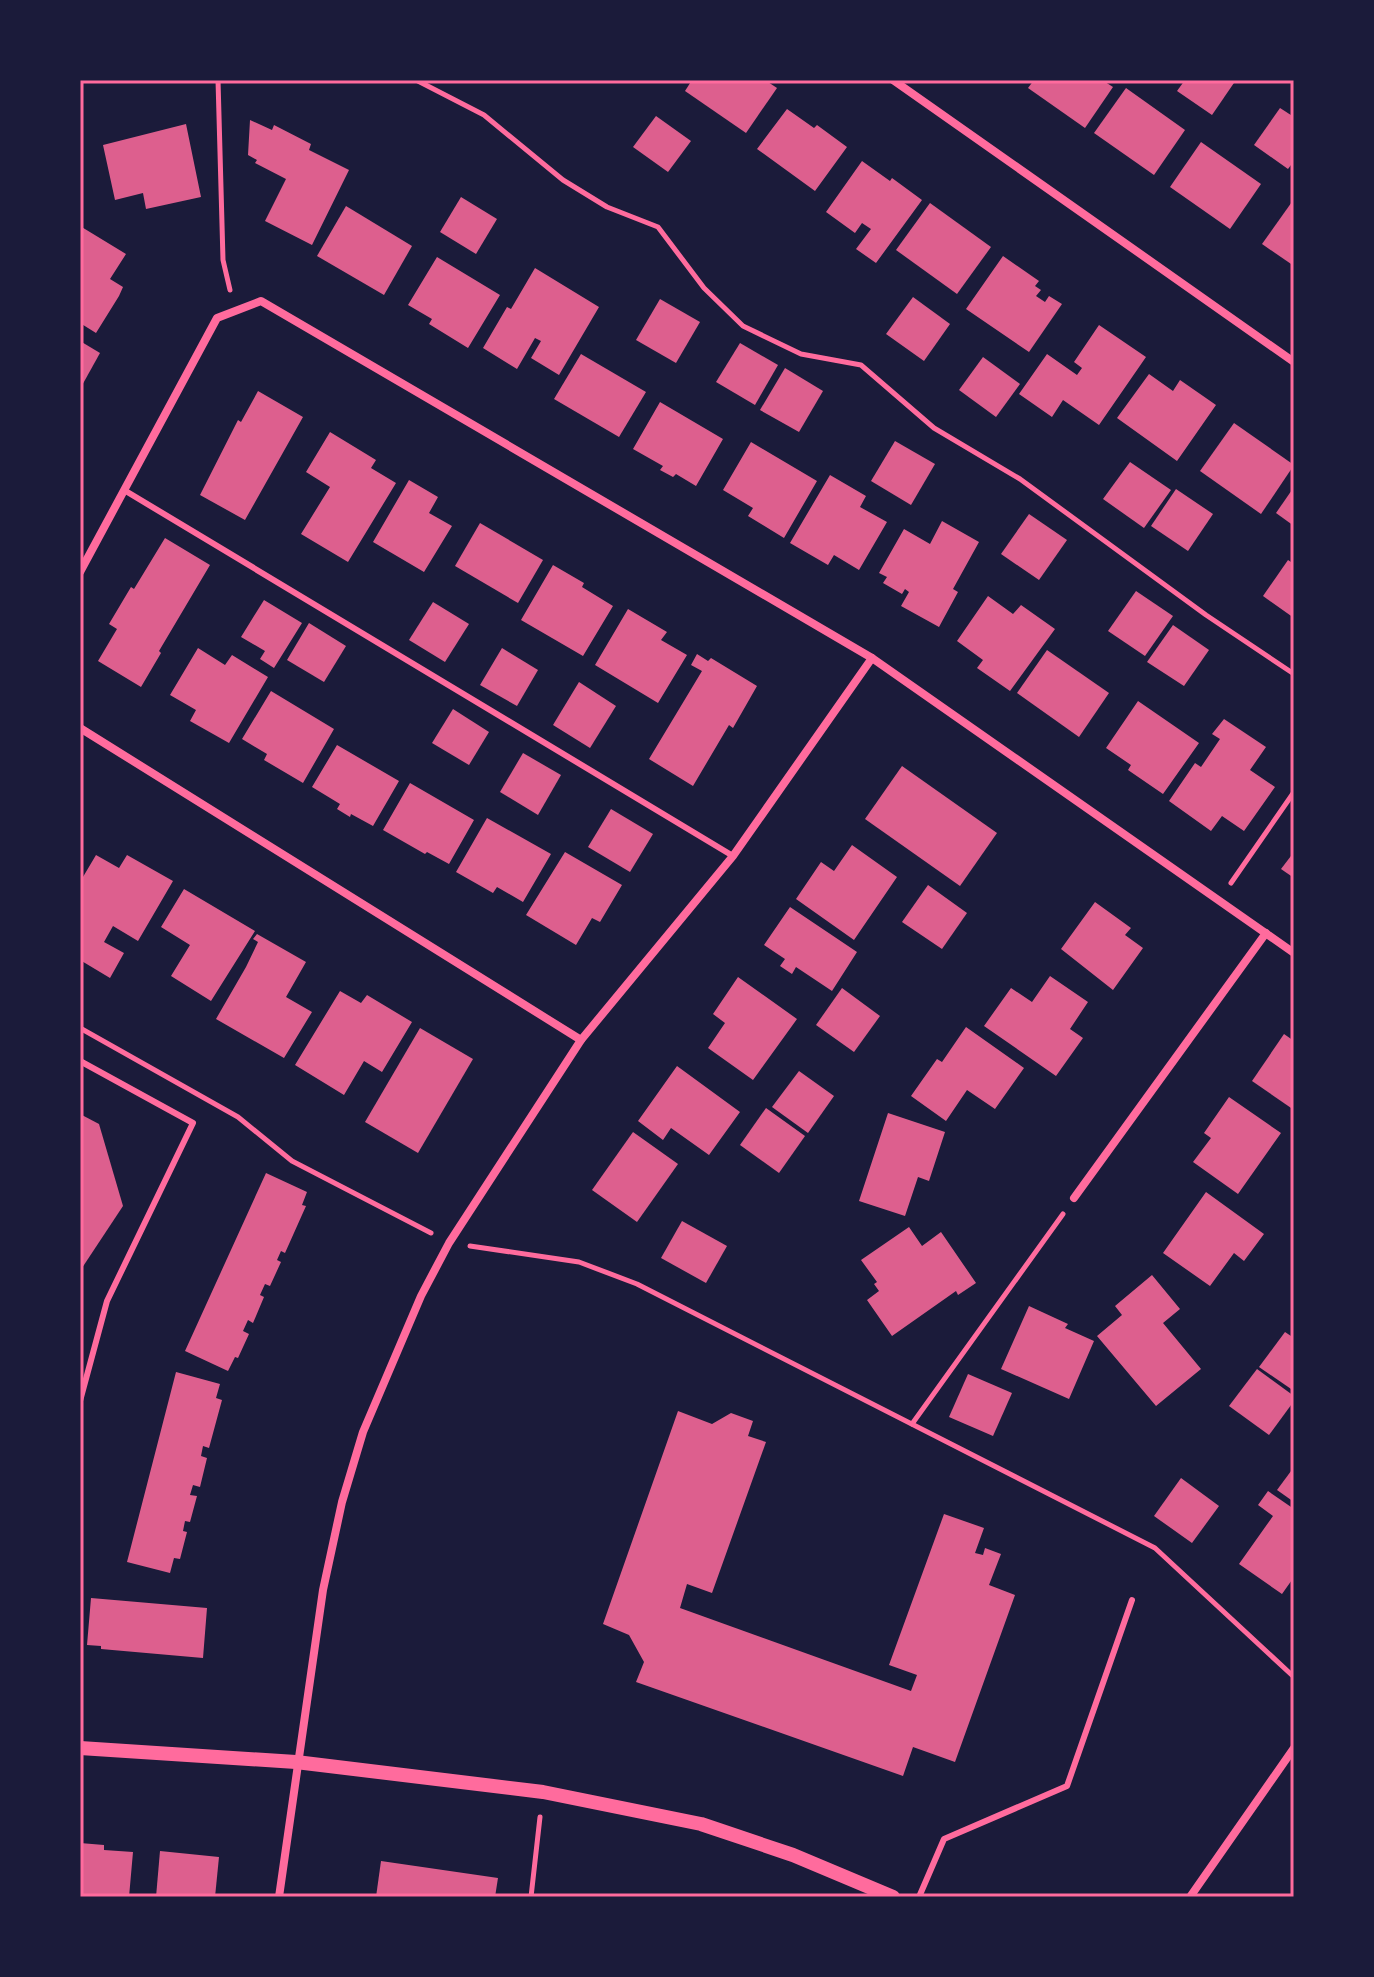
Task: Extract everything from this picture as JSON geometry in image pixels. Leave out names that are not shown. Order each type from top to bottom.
[{"type":"street","points":[[893,80],[1294,362]]},
{"type":"street","points":[[80,572],[217,318],[261,301],[872,658],[1294,953]]},
{"type":"street","points":[[279,1897],[323,1590],[342,1502],[363,1432],[389,1367],[449,1243],[581,1040],[733,856],[872,658]]},
{"type":"street","points":[[80,728],[581,1040]]},
{"type":"street","points":[[1074,1198],[1266,933]]},
{"type":"street","points":[[80,1748],[296,1762],[543,1792],[701,1824],[793,1855],[893,1897]]},
{"type":"street","points":[[1190,1897],[1294,1748]]},
{"type":"lane","points":[[124,490],[733,856]]},
{"type":"lane","points":[[80,1061],[193,1123],[107,1301],[80,1401]]},
{"type":"lane","points":[[919,1897],[944,1839],[1067,1786],[1132,1600]]},
{"type":"path","points":[[218,80],[223,260],[234,311]]},
{"type":"path","points":[[416,80],[484,115],[563,180],[607,207],[658,227],[704,288],[743,326],[801,354],[861,365],[934,428],[1020,479],[1206,615],[1294,674]]},
{"type":"path","points":[[1219,900],[1294,792]]},
{"type":"path","points":[[80,1028],[238,1117],[292,1161],[449,1243],[579,1262],[608,1272],[1155,1548],[1294,1677]]},
{"type":"path","points":[[912,1424],[1074,1198]]},
{"type":"path","points":[[531,1897],[543,1792]]},
{"type":"building","points":[[692,80],[765,80],[777,88],[746,133],[685,91]]},
{"type":"building","points":[[1034,80],[1102,80],[1113,87],[1085,128],[1028,88]]},
{"type":"building","points":[[1185,80],[1236,80],[1212,115],[1177,91]]},
{"type":"building","points":[[1126,88],[1185,130],[1154,175],[1094,133]]},
{"type":"building","points":[[1280,108],[1294,117],[1294,161],[1288,169],[1254,145]]},
{"type":"building","points":[[787,109],[814,128],[817,125],[847,147],[815,191],[757,149]]},
{"type":"building","points":[[656,116],[691,141],[668,172],[633,147]]},
{"type":"building","points":[[250,120],[272,130],[274,125],[311,144],[309,150],[349,170],[312,245],[265,221],[286,179],[255,163],[257,160],[248,155]]},
{"type":"building","points":[[186,124],[201,197],[146,209],[143,193],[115,200],[103,145]]},
{"type":"building","points":[[1201,142],[1261,184],[1230,229],[1170,187]]},
{"type":"building","points":[[862,161],[922,200],[876,263],[856,249],[871,229],[862,223],[855,233],[826,212]]},
{"type":"building","points":[[461,197],[497,219],[476,254],[440,232]]},
{"type":"building","points":[[1294,199],[1294,266],[1262,244]]},
{"type":"building","points":[[930,203],[991,247],[957,294],[896,250]]},
{"type":"building","points":[[346,206],[412,246],[384,295],[317,256]]},
{"type":"building","points":[[80,226],[126,254],[110,279],[123,287],[96,333],[80,323]]},
{"type":"building","points":[[1003,256],[1039,281],[1035,286],[1041,290],[1036,296],[1045,302],[1049,296],[1062,304],[1029,352],[966,309]]},
{"type":"building","points":[[437,257],[500,295],[468,348],[429,324],[432,319],[408,305]]},
{"type":"building","points":[[535,268],[599,307],[559,375],[531,358],[541,341],[535,338],[517,369],[483,348]]},
{"type":"building","points":[[913,297],[950,324],[924,361],[886,334]]},
{"type":"building","points":[[660,299],[700,322],[676,363],[636,340]]},
{"type":"building","points":[[1099,325],[1146,357],[1099,425],[1063,400],[1052,417],[1019,394],[1047,354],[1077,375],[1082,368],[1074,362]]},
{"type":"building","points":[[80,341],[100,353],[80,389]]},
{"type":"building","points":[[740,343],[778,365],[755,405],[716,382]]},
{"type":"building","points":[[581,354],[646,392],[619,437],[554,399]]},
{"type":"building","points":[[983,357],[1020,384],[996,417],[959,390]]},
{"type":"building","points":[[785,368],[823,391],[799,432],[760,410]]},
{"type":"building","points":[[1149,374],[1173,391],[1180,380],[1216,405],[1177,461],[1117,418]]},
{"type":"building","points":[[258,391],[303,417],[245,520],[200,495],[238,420],[241,422]]},
{"type":"building","points":[[660,402],[723,439],[696,486],[676,474],[673,477],[660,470],[663,466],[633,449]]},
{"type":"building","points":[[1234,423],[1294,465],[1261,514],[1200,471]]},
{"type":"building","points":[[330,432],[376,460],[371,468],[396,483],[348,562],[301,534],[330,487],[306,472]]},
{"type":"building","points":[[895,441],[935,464],[911,505],[871,481]]},
{"type":"building","points":[[751,442],[817,481],[784,538],[748,516],[753,508],[723,490]]},
{"type":"building","points":[[1130,462],[1171,490],[1144,528],[1103,499]]},
{"type":"building","points":[[830,475],[866,496],[860,507],[887,522],[859,570],[834,555],[828,565],[790,543]]},
{"type":"building","points":[[409,480],[438,497],[429,513],[452,526],[424,572],[373,542]]},
{"type":"building","points":[[1294,487],[1294,526],[1276,513]]},
{"type":"building","points":[[1176,489],[1213,514],[1188,551],[1151,526]]},
{"type":"building","points":[[1029,514],[1067,540],[1039,580],[1001,554]]},
{"type":"building","points":[[942,521],[979,542],[953,589],[958,592],[939,627],[901,606],[909,592],[905,589],[902,594],[883,583],[887,577],[879,573],[904,529],[930,544]]},
{"type":"building","points":[[480,523],[543,560],[518,603],[455,566]]},
{"type":"building","points":[[165,538],[210,565],[141,687],[98,661],[117,629],[109,624]]},
{"type":"building","points":[[1288,560],[1294,564],[1294,618],[1263,596]]},
{"type":"building","points":[[553,565],[584,583],[582,587],[613,606],[583,656],[521,620]]},
{"type":"building","points":[[1136,591],[1173,616],[1145,656],[1108,631]]},
{"type":"building","points":[[988,596],[1013,614],[1021,605],[1055,629],[1010,691],[977,668],[983,660],[957,641]]},
{"type":"building","points":[[264,600],[302,623],[274,668],[260,659],[265,651],[241,637]]},
{"type":"building","points":[[433,602],[469,624],[445,662],[409,640]]},
{"type":"building","points":[[628,609],[667,632],[661,640],[687,655],[658,703],[595,665]]},
{"type":"building","points":[[309,623],[346,646],[324,682],[287,660]]},
{"type":"building","points":[[1173,625],[1209,650],[1184,686],[1147,662]]},
{"type":"building","points":[[198,648],[225,665],[232,655],[268,677],[229,743],[190,721],[196,710],[170,695]]},
{"type":"building","points":[[502,648],[538,670],[517,706],[480,685]]},
{"type":"building","points":[[1047,650],[1109,693],[1079,737],[1017,693]]},
{"type":"building","points":[[697,654],[708,661],[711,658],[757,686],[733,728],[729,725],[693,786],[649,759],[702,671],[691,665]]},
{"type":"building","points":[[579,682],[616,706],[590,748],[553,725]]},
{"type":"building","points":[[271,691],[334,729],[303,783],[264,760],[267,754],[242,739]]},
{"type":"building","points":[[1138,701],[1199,743],[1163,794],[1128,770],[1131,765],[1106,748]]},
{"type":"building","points":[[453,709],[489,732],[469,765],[432,743]]},
{"type":"building","points":[[1224,719],[1266,747],[1250,770],[1275,787],[1244,831],[1222,816],[1211,831],[1169,801],[1195,763],[1201,767],[1220,739],[1212,734]]},
{"type":"building","points":[[337,745],[399,781],[373,826],[337,809],[340,804],[312,787]]},
{"type":"building","points":[[523,753],[561,775],[538,815],[500,792]]},
{"type":"building","points":[[902,766],[997,833],[960,886],[865,819]]},
{"type":"building","points":[[410,783],[474,820],[449,864],[383,830]]},
{"type":"building","points":[[611,809],[653,834],[630,872],[588,847]]},
{"type":"building","points":[[487,818],[551,854],[523,902],[497,887],[493,893],[456,872]]},
{"type":"building","points":[[852,845],[897,877],[854,940],[796,899],[821,862],[834,871]]},
{"type":"building","points":[[565,852],[622,885],[600,922],[592,918],[576,945],[526,915]]},
{"type":"building","points":[[1294,852],[1294,878],[1281,869]]},
{"type":"building","points":[[96,855],[119,868],[127,855],[173,881],[138,941],[113,926],[104,942],[124,953],[110,978],[80,960],[80,882]]},
{"type":"building","points":[[928,885],[967,913],[942,949],[902,922]]},
{"type":"building","points":[[184,889],[255,931],[211,1001],[171,976],[190,945],[161,927]]},
{"type":"building","points":[[1095,902],[1131,928],[1125,935],[1143,948],[1113,990],[1061,949]]},
{"type":"building","points":[[790,907],[857,952],[832,991],[796,967],[792,974],[780,966],[785,959],[764,945]]},
{"type":"building","points":[[257,934],[306,962],[286,997],[312,1012],[284,1058],[216,1019],[246,967],[258,942],[253,939]]},
{"type":"building","points":[[1050,976],[1088,1002],[1070,1029],[1083,1038],[1056,1076],[984,1026],[1011,988],[1032,1002]]},
{"type":"building","points":[[738,977],[797,1019],[753,1080],[708,1048],[725,1023],[713,1014]]},
{"type":"building","points":[[842,988],[880,1016],[854,1052],[816,1025]]},
{"type":"building","points":[[340,991],[361,1003],[367,995],[412,1022],[382,1072],[364,1061],[344,1095],[295,1065]]},
{"type":"building","points":[[966,1027],[1024,1068],[995,1109],[967,1090],[946,1121],[911,1096],[937,1059],[942,1062]]},
{"type":"building","points":[[420,1028],[473,1059],[418,1153],[365,1122]]},
{"type":"building","points":[[1284,1034],[1294,1041],[1294,1110],[1252,1081]]},
{"type":"building","points":[[677,1066],[740,1112],[709,1155],[671,1128],[663,1140],[638,1121]]},
{"type":"building","points":[[799,1071],[834,1096],[808,1133],[772,1107]]},
{"type":"building","points":[[1229,1097],[1281,1133],[1238,1194],[1193,1162],[1211,1138],[1204,1133]]},
{"type":"building","points":[[766,1108],[805,1136],[779,1173],[740,1145]]},
{"type":"building","points":[[888,1113],[945,1132],[929,1181],[918,1177],[905,1216],[859,1201]]},
{"type":"building","points":[[80,1114],[99,1124],[123,1206],[80,1271]]},
{"type":"building","points":[[633,1132],[678,1164],[637,1222],[592,1190]]},
{"type":"building","points":[[266,1173],[307,1192],[302,1205],[306,1206],[285,1253],[281,1251],[277,1260],[281,1262],[270,1286],[265,1284],[260,1295],[264,1297],[253,1323],[248,1320],[243,1331],[249,1334],[228,1371],[185,1351]]},
{"type":"building","points":[[1206,1192],[1264,1234],[1244,1261],[1234,1253],[1210,1286],[1163,1253]]},
{"type":"building","points":[[682,1221],[727,1246],[706,1283],[661,1258]]},
{"type":"building","points":[[909,1227],[922,1246],[941,1232],[976,1283],[958,1295],[956,1291],[892,1336],[867,1300],[879,1291],[874,1284],[877,1282],[861,1260]]},
{"type":"building","points":[[1152,1275],[1180,1309],[1163,1323],[1201,1369],[1156,1406],[1097,1336],[1122,1315],[1115,1306]]},
{"type":"building","points":[[1029,1306],[1068,1324],[1065,1328],[1094,1341],[1069,1399],[1001,1369]]},
{"type":"building","points":[[1285,1332],[1294,1338],[1294,1391],[1259,1367]]},
{"type":"building","points":[[1257,1369],[1294,1396],[1294,1401],[1269,1435],[1229,1406]]},
{"type":"building","points":[[176,1372],[220,1384],[216,1398],[222,1400],[209,1448],[203,1446],[201,1456],[207,1458],[200,1487],[193,1485],[190,1495],[197,1496],[190,1522],[185,1521],[183,1531],[187,1532],[180,1559],[174,1558],[170,1573],[127,1562]]},
{"type":"building","points":[[968,1374],[1012,1393],[993,1436],[949,1417]]},
{"type":"building","points":[[678,1411],[712,1424],[731,1413],[753,1421],[748,1436],[766,1442],[712,1593],[687,1584],[680,1608],[911,1691],[917,1675],[889,1665],[944,1514],[984,1528],[975,1553],[983,1555],[985,1548],[1001,1554],[989,1585],[1015,1595],[955,1762],[913,1747],[903,1776],[636,1682],[644,1662],[629,1635],[603,1624]]},
{"type":"building","points":[[1294,1467],[1294,1502],[1277,1490]]},
{"type":"building","points":[[1181,1478],[1219,1506],[1192,1543],[1154,1516]]},
{"type":"building","points":[[1268,1491],[1294,1509],[1294,1577],[1282,1594],[1239,1564],[1273,1516],[1258,1505]]},
{"type":"building","points":[[91,1598],[207,1608],[203,1658],[101,1649],[101,1646],[87,1645]]},
{"type":"building","points":[[80,1843],[104,1845],[104,1850],[133,1852],[129,1897],[80,1897]]},
{"type":"building","points":[[160,1851],[219,1857],[215,1897],[156,1897]]},
{"type":"building","points":[[381,1861],[498,1878],[495,1897],[376,1897]]}]
